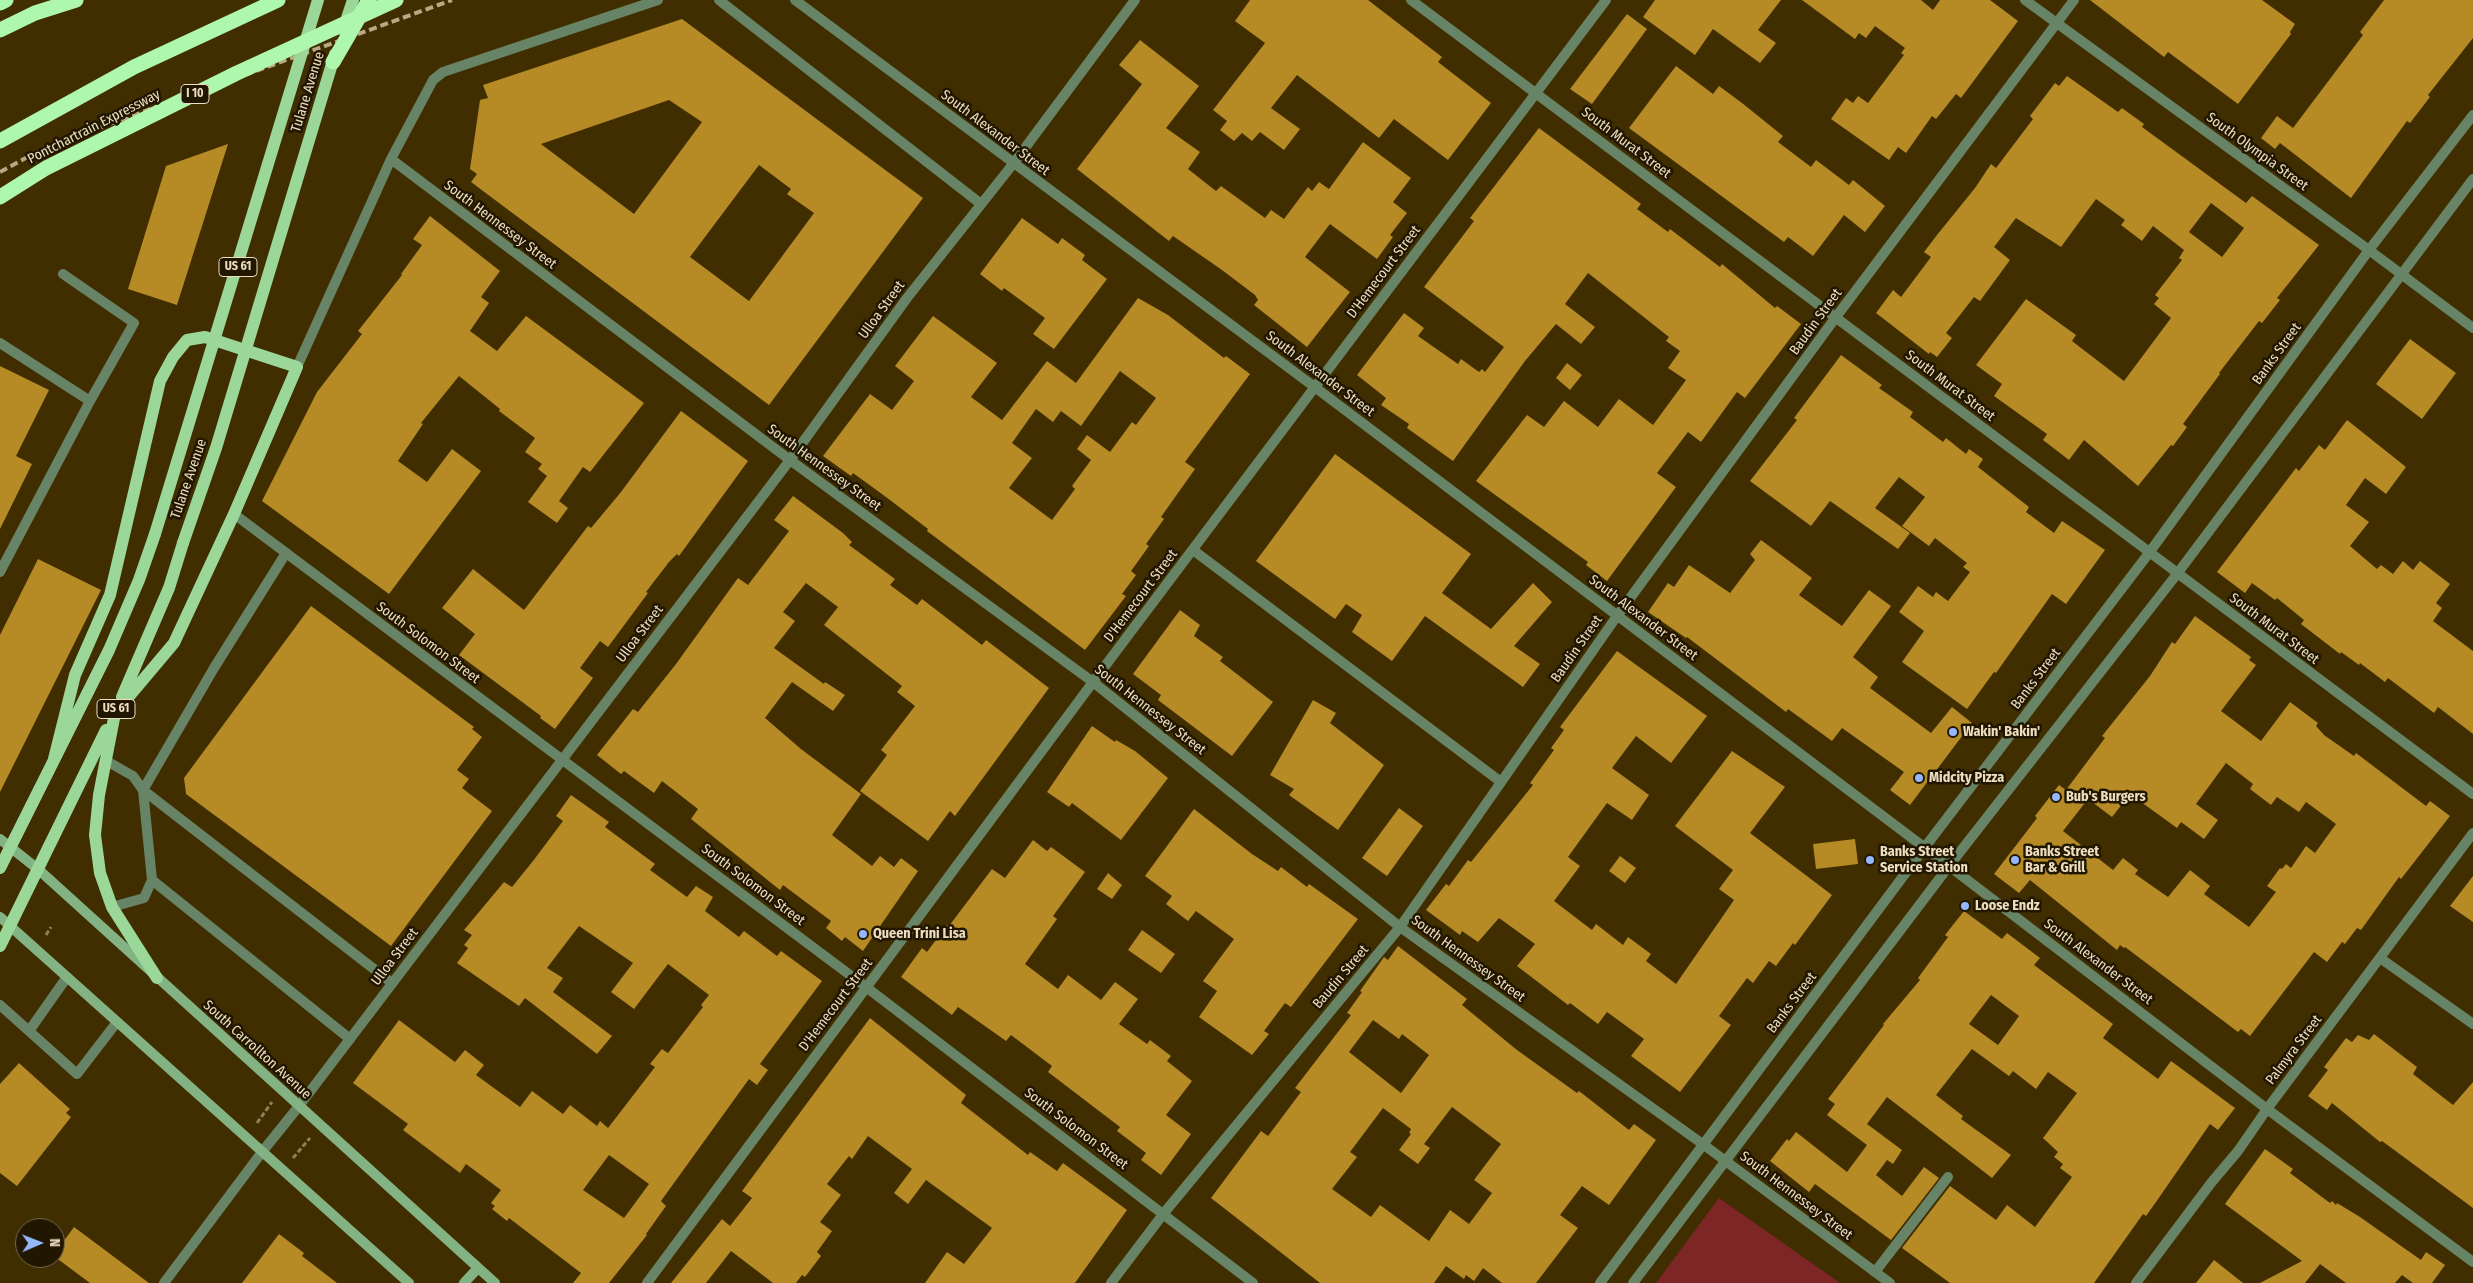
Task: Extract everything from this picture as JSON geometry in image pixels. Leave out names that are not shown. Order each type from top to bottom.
[{"type":"highway","points":[[0,3],[6,0]]},
{"type":"highway","points":[[0,30],[35,13],[76,0]]},
{"type":"highway","points":[[0,140],[134,67],[278,0]]},
{"type":"highway","points":[[333,62],[369,0]]},
{"type":"highway","name":"Pontchartrain Expressway","points":[[0,197],[63,159],[237,73],[396,0]]},
{"type":"main road","name":"Tulane Avenue","points":[[0,868],[108,652],[139,580],[191,422],[318,0]]},
{"type":"main road","name":"Tulane Avenue","points":[[0,946],[39,870],[114,713],[168,588],[216,448],[353,0]]},
{"type":"main road","points":[[54,759],[75,675],[110,595],[160,381],[172,357],[187,340],[205,337],[297,367],[234,514],[174,644],[114,713],[95,835],[100,873],[112,907],[157,978]]},
{"type":"main road","name":"South Carrollton Avenue","points":[[0,839],[39,870],[495,1283]]},
{"type":"main road","points":[[0,917],[409,1283]]},
{"type":"main road","points":[[464,1283],[478,1268]]},
{"type":"street","points":[[297,367],[391,159],[433,80],[443,72],[658,0]]},
{"type":"street","points":[[719,0],[981,204]]},
{"type":"street","name":"South Alexander Street","points":[[795,0],[1316,388],[1950,866],[2267,1109],[2473,1262]]},
{"type":"street","name":"Ulloa Street","points":[[164,1283],[790,460],[907,298],[1013,164],[1135,0]]},
{"type":"street","name":"South Murat Street","points":[[1411,0],[2473,794]]},
{"type":"street","name":"D'Hemecourt Street","points":[[647,1283],[1093,682],[1316,388],[1534,93],[1606,0]]},
{"type":"street","name":"South Olympia Street","points":[[2025,0],[2473,328]]},
{"type":"street","name":"Baudin Street","points":[[1111,1283],[1164,1213],[1400,927],[1617,616],[1836,317],[2074,0]]},
{"type":"street","name":"Banks Street","points":[[1600,1283],[1925,848],[2149,553],[2369,250],[2473,115]]},
{"type":"street","name":"South Hennessey Street","points":[[391,159],[790,460],[1093,682],[1400,927],[1704,1145],[1890,1283]]},
{"type":"street","points":[[1633,1283],[1950,866],[2177,574],[2473,179]]},
{"type":"street","points":[[0,572],[90,401],[134,323],[63,274]]},
{"type":"street","points":[[0,343],[90,401]]},
{"type":"street","name":"South Solomon Street","points":[[234,514],[866,987],[1164,1213],[1253,1283]]},
{"type":"street","points":[[1193,550],[1501,782]]},
{"type":"street","points":[[112,907],[144,898],[152,880],[143,790],[214,668],[286,553]]},
{"type":"street","points":[[106,760],[133,776],[143,790],[392,983]]},
{"type":"street","name":"Palmyra Street","points":[[2136,1283],[2210,1183],[2238,1151],[2267,1109],[2473,833]]},
{"type":"street","points":[[152,880],[350,1039]]},
{"type":"street","points":[[2380,958],[2473,1024]]},
{"type":"street","points":[[29,1031],[67,977]]},
{"type":"street","points":[[0,1005],[77,1074],[117,1022]]},
{"type":"street","points":[[1875,1272],[1948,1177]]},
{"type":"path","points":[[46,935],[52,928]]},
{"type":"path","points":[[257,1123],[272,1102]]},
{"type":"path","points":[[293,1158],[310,1138]]},
{"type":"shaded area","points":[[1719,1198],[1840,1283],[1656,1283]]},
{"type":"building","points":[[1250,0],[1368,0],[1442,57],[1438,62],[1491,103],[1448,160],[1394,119],[1379,138],[1297,75],[1271,108],[1300,129],[1284,150],[1260,132],[1252,141],[1242,133],[1234,141],[1220,130],[1227,121],[1213,110],[1265,43],[1235,21]]},
{"type":"building","points":[[1655,0],[1781,0],[1758,30],[1776,43],[1760,63],[1713,29],[1695,55],[1643,17]]},
{"type":"building","points":[[1802,0],[1921,0],[1933,10],[1940,0],[1990,0],[2018,21],[1961,98],[1956,94],[1936,119],[1932,116],[1906,153],[1898,147],[1889,160],[1831,119],[1846,98],[1853,103],[1858,96],[1868,103],[1904,55],[1901,53],[1905,48],[1875,26],[1866,38],[1859,33],[1855,39]]},
{"type":"building","points":[[2090,0],[2262,0],[2295,24],[2290,32],[2291,34],[2238,104],[2168,52],[2164,57]]},
{"type":"building","points":[[2384,0],[2473,0],[2473,38],[2428,95],[2430,97],[2410,123],[2407,121],[2351,198],[2280,143],[2275,149],[2261,138],[2277,116],[2293,128],[2363,35],[2360,32]]},
{"type":"building","points":[[1627,14],[1647,29],[1592,104],[1570,89]]},
{"type":"building","points":[[682,19],[923,198],[769,405],[471,182],[477,174],[470,169],[480,100],[488,98],[483,85]],"holes":[[[669,100],[702,122],[634,214],[541,144]],[[759,165],[791,189],[787,194],[814,213],[749,301],[690,257]]]},
{"type":"building","points":[[1140,40],[1199,86],[1166,128],[1200,152],[1188,169],[1216,191],[1221,186],[1265,218],[1271,210],[1284,219],[1308,187],[1312,191],[1319,182],[1329,189],[1363,142],[1411,178],[1393,202],[1407,213],[1390,235],[1393,237],[1377,259],[1330,224],[1305,257],[1350,292],[1307,347],[1254,305],[1258,300],[1255,295],[1173,236],[1169,241],[1077,169],[1142,84],[1119,65]]},
{"type":"building","points":[[1676,66],[1713,94],[1719,86],[1742,103],[1783,136],[1778,142],[1811,167],[1816,160],[1849,185],[1853,180],[1885,206],[1865,232],[1844,215],[1813,256],[1788,237],[1784,242],[1629,128]]},
{"type":"building","points":[[2067,76],[2118,112],[2122,108],[2144,124],[2142,127],[2246,203],[2252,196],[2319,245],[2277,298],[2280,300],[2262,323],[2259,321],[2219,373],[2183,424],[2187,427],[2173,446],[2171,445],[2138,486],[2084,440],[2069,460],[2043,440],[2047,434],[1994,396],[2002,384],[1976,365],[2026,299],[2076,335],[2072,341],[2124,381],[2171,318],[2154,304],[2159,298],[2155,295],[2182,260],[2179,258],[2184,250],[2153,226],[2142,241],[2121,225],[2125,220],[2096,199],[2061,247],[2016,218],[1994,247],[2010,260],[1980,301],[1974,297],[1946,333],[1952,338],[1937,357],[1930,352],[1929,354],[1876,313],[1893,290],[1901,297],[1931,257],[1924,252],[1975,188],[1991,164],[1996,168],[2033,119],[2030,116],[2055,83],[2059,86]],"holes":[[[2211,203],[2244,228],[2222,257],[2189,232]]]},
{"type":"building","points":[[1539,128],[1641,204],[1637,209],[1668,232],[1670,229],[1720,267],[1722,264],[1775,308],[1777,306],[1801,324],[1745,398],[1737,392],[1701,442],[1688,432],[1657,473],[1676,487],[1607,581],[1586,565],[1588,562],[1476,481],[1527,415],[1544,427],[1564,401],[1598,427],[1619,399],[1653,425],[1686,380],[1668,368],[1680,351],[1666,341],[1669,337],[1588,273],[1565,304],[1595,327],[1581,344],[1556,324],[1525,361],[1453,461],[1407,428],[1409,424],[1381,405],[1386,398],[1357,375],[1404,313],[1424,328],[1418,336],[1458,364],[1461,359],[1479,372],[1482,369],[1485,372],[1504,347],[1424,287],[1474,221],[1470,218]]},
{"type":"building","points":[[228,144],[177,305],[128,289],[166,166]]},
{"type":"building","points":[[430,216],[500,271],[481,297],[489,303],[470,331],[497,351],[526,316],[644,403],[590,472],[583,467],[559,501],[568,508],[557,523],[528,502],[547,476],[538,469],[542,464],[525,452],[535,438],[499,411],[500,409],[459,376],[421,423],[423,424],[398,461],[427,482],[452,449],[481,471],[389,594],[262,501],[317,392],[362,334],[358,331],[402,275],[422,245],[413,239]]},
{"type":"building","points":[[1022,218],[1058,244],[1062,238],[1085,255],[1082,260],[1107,279],[1054,349],[1033,334],[1045,318],[1004,288],[1002,291],[980,274]]},
{"type":"building","points":[[1138,298],[1168,315],[1224,358],[1226,356],[1250,374],[1185,462],[1195,469],[1161,517],[1164,519],[1146,544],[1149,546],[1131,571],[1136,575],[1122,594],[1126,596],[1085,650],[927,531],[928,529],[886,497],[853,473],[851,476],[823,456],[870,394],[892,410],[914,381],[895,366],[933,316],[997,363],[971,397],[1002,420],[1047,361],[1076,383]],"holes":[[[1120,371],[1156,398],[1136,425],[1132,422],[1110,452],[1087,435],[1077,449],[1091,460],[1072,486],[1075,489],[1052,520],[1009,488],[1032,458],[1012,443],[1036,409],[1053,422],[1061,411],[1081,426]]]},
{"type":"building","points":[[2410,339],[2456,373],[2422,419],[2376,384]]},
{"type":"building","points":[[1841,355],[1882,385],[1879,388],[1913,412],[1910,417],[1943,442],[1946,438],[1966,454],[1969,449],[1983,459],[1978,467],[2029,507],[2026,512],[2054,533],[2062,521],[2105,550],[2066,604],[2052,594],[1996,673],[1994,672],[1967,709],[1902,662],[1924,631],[1899,612],[1918,586],[1933,597],[1936,592],[1948,601],[1970,572],[1963,567],[1967,563],[1935,538],[1929,546],[1902,526],[1925,497],[1899,477],[1875,508],[1910,533],[1898,549],[1830,501],[1811,526],[1750,481],[1797,420],[1794,418]]},
{"type":"building","points":[[1567,363],[1582,375],[1570,390],[1556,378]]},
{"type":"building","points":[[0,366],[49,390],[16,456],[32,464],[0,529]]},
{"type":"building","points":[[681,411],[748,461],[679,556],[677,554],[669,562],[646,592],[648,593],[608,647],[600,641],[580,668],[593,678],[555,729],[540,718],[541,716],[459,655],[475,634],[442,608],[473,569],[524,610],[588,526],[591,528],[621,492]]},
{"type":"building","points":[[2347,420],[2406,467],[2386,494],[2365,478],[2346,505],[2369,522],[2350,546],[2377,569],[2381,565],[2393,574],[2403,561],[2413,570],[2420,561],[2450,584],[2436,603],[2442,608],[2433,621],[2473,651],[2473,734],[2438,707],[2434,713],[2388,678],[2385,682],[2360,663],[2359,665],[2341,652],[2340,654],[2301,624],[2304,620],[2277,598],[2275,600],[2252,583],[2245,593],[2217,572],[2296,468],[2299,471],[2319,445],[2325,450]]},
{"type":"building","points":[[1335,454],[1471,554],[1442,593],[1491,629],[1533,583],[1552,602],[1514,646],[1540,664],[1523,687],[1425,616],[1392,661],[1352,632],[1362,615],[1346,604],[1335,619],[1256,561]]},
{"type":"building","points":[[793,496],[843,533],[852,542],[849,545],[895,579],[890,585],[917,605],[922,599],[982,645],[986,640],[1049,688],[955,816],[950,811],[928,841],[860,791],[887,755],[881,750],[915,706],[897,692],[902,686],[824,625],[838,607],[806,583],[783,612],[795,621],[774,648],[824,684],[825,682],[845,695],[833,711],[792,682],[765,718],[801,749],[861,794],[832,835],[872,866],[880,856],[894,867],[901,858],[918,871],[863,951],[845,937],[842,941],[826,928],[831,921],[783,885],[780,890],[691,819],[698,809],[662,781],[654,793],[624,771],[621,774],[597,755],[633,709],[638,712],[676,664],[738,578],[748,585],[789,531],[774,520]]},
{"type":"building","points":[[1761,540],[1812,578],[1799,595],[1842,626],[1869,590],[1891,606],[1853,657],[1878,677],[1870,688],[1931,733],[1952,707],[1972,723],[1910,805],[1890,790],[1904,772],[1842,728],[1832,741],[1788,709],[1786,712],[1687,637],[1648,612],[1668,583],[1674,587],[1689,565],[1730,593],[1755,560],[1750,554]]},
{"type":"building","points":[[38,559],[101,590],[0,792],[0,635]]},
{"type":"building","points":[[311,606],[474,727],[472,729],[482,737],[457,770],[469,779],[462,788],[492,811],[391,946],[186,794],[184,778]]},
{"type":"building","points":[[1180,610],[1200,625],[1194,636],[1223,657],[1220,661],[1273,702],[1232,756],[1158,700],[1161,695],[1133,674]]},
{"type":"building","points":[[2195,616],[2251,657],[2249,660],[2256,665],[2221,711],[2261,741],[2290,702],[2318,723],[2316,726],[2324,735],[2354,756],[2356,753],[2426,806],[2430,801],[2450,816],[2401,879],[2399,877],[2361,930],[2357,928],[2345,944],[2342,942],[2327,962],[2314,952],[2250,1036],[2241,1029],[2238,1032],[2125,947],[2120,945],[2117,950],[2030,880],[2019,893],[1994,874],[2037,818],[2035,816],[2059,785],[2066,790],[2105,738],[2102,736],[2150,676],[2172,642],[2175,644]],"holes":[[[2226,763],[2253,784],[2250,789],[2271,805],[2277,797],[2299,812],[2306,802],[2336,824],[2315,853],[2306,846],[2291,868],[2286,864],[2282,869],[2280,868],[2267,886],[2276,892],[2249,927],[2204,894],[2210,886],[2190,870],[2168,897],[2135,874],[2138,870],[2123,858],[2113,870],[2063,831],[2088,799],[2112,817],[2130,794],[2177,828],[2181,822],[2204,839],[2218,820],[2196,804]]]},
{"type":"building","points":[[1617,651],[1707,716],[1671,763],[1636,736],[1612,768],[1649,795],[1632,820],[1607,803],[1568,857],[1580,866],[1554,901],[1592,930],[1596,924],[1623,945],[1628,937],[1651,954],[1646,961],[1676,984],[1734,900],[1719,889],[1733,870],[1675,826],[1732,751],[1785,787],[1750,833],[1832,895],[1795,945],[1793,943],[1776,966],[1769,961],[1753,983],[1747,978],[1719,1016],[1731,1025],[1680,1092],[1631,1056],[1644,1039],[1607,1012],[1598,1024],[1570,1003],[1568,1005],[1517,966],[1535,944],[1499,918],[1478,942],[1462,931],[1460,935],[1426,910],[1446,884],[1449,886],[1468,860],[1471,862],[1533,785],[1530,783],[1554,750],[1551,748],[1564,730],[1560,727]]},
{"type":"building","points":[[1313,700],[1336,713],[1330,723],[1384,765],[1338,830],[1289,795],[1294,789],[1270,775]]},
{"type":"building","points":[[1092,726],[1115,742],[1116,740],[1135,751],[1168,778],[1121,840],[1072,803],[1069,807],[1047,792]]},
{"type":"building","points":[[571,795],[609,822],[605,827],[655,864],[650,870],[687,897],[696,886],[713,897],[705,911],[739,937],[744,931],[777,956],[781,951],[822,981],[760,1064],[768,1070],[757,1085],[749,1079],[661,1201],[666,1206],[647,1235],[609,1283],[573,1283],[581,1273],[509,1218],[507,1221],[492,1209],[495,1206],[491,1203],[501,1190],[466,1164],[460,1173],[403,1130],[408,1124],[353,1083],[399,1020],[455,1062],[465,1050],[484,1065],[476,1075],[520,1107],[532,1091],[563,1114],[570,1105],[597,1126],[600,1121],[608,1128],[655,1067],[650,1064],[662,1049],[668,1053],[703,1007],[701,1005],[709,995],[668,964],[634,1009],[611,992],[633,963],[579,926],[547,968],[563,978],[553,992],[612,1036],[597,1054],[525,998],[519,1006],[457,963],[468,948],[464,945],[472,935],[464,930],[504,882],[512,887],[533,861],[563,821],[556,816]],"holes":[[[609,1155],[649,1184],[624,1218],[583,1190]]]},
{"type":"building","points":[[1399,808],[1423,826],[1387,876],[1362,858]]},
{"type":"building","points":[[1194,809],[1252,854],[1278,871],[1281,867],[1307,887],[1309,884],[1358,919],[1291,1007],[1285,1003],[1264,1031],[1269,1034],[1252,1055],[1199,1017],[1217,991],[1203,981],[1234,939],[1196,911],[1188,921],[1166,904],[1172,896],[1145,876]]},
{"type":"building","points":[[1855,839],[1858,864],[1816,869],[1813,844]]},
{"type":"building","points":[[1033,840],[1047,851],[1051,847],[1085,872],[1053,916],[1057,919],[1025,964],[1058,989],[1068,975],[1101,1000],[1115,982],[1138,999],[1119,1024],[1147,1044],[1150,1040],[1171,1056],[1167,1061],[1192,1081],[1166,1115],[1191,1134],[1161,1175],[1141,1160],[1146,1153],[1117,1131],[1120,1127],[1048,1072],[1052,1066],[1011,1035],[1006,1041],[958,1007],[952,1015],[901,977],[922,948],[927,952],[947,925],[949,926],[992,869],[1005,878]]},
{"type":"building","points":[[1620,856],[1636,868],[1625,883],[1609,871]]},
{"type":"building","points":[[1108,873],[1122,885],[1112,899],[1097,889]]},
{"type":"building","points":[[2473,876],[2473,922],[2450,906]]},
{"type":"building","points":[[1964,911],[2002,939],[2007,933],[2040,958],[2034,965],[2113,1024],[2103,1038],[2158,1079],[2171,1061],[2235,1108],[2218,1130],[2210,1124],[2146,1216],[2143,1214],[2094,1283],[1950,1283],[1902,1248],[1950,1186],[1996,1220],[2007,1205],[2035,1227],[2072,1177],[2060,1168],[2063,1164],[2054,1157],[2058,1152],[2043,1138],[2077,1093],[2048,1072],[2036,1089],[2013,1071],[2009,1076],[1972,1049],[1936,1095],[1963,1116],[1961,1119],[2011,1155],[1992,1178],[1887,1097],[1867,1124],[1902,1150],[1893,1164],[1887,1160],[1876,1175],[1902,1196],[1924,1167],[1939,1178],[1891,1240],[1815,1184],[1809,1192],[1770,1161],[1787,1139],[1789,1141],[1796,1132],[1847,1172],[1867,1145],[1827,1115],[1835,1104],[1828,1099],[1883,1024],[1920,980],[1918,978],[1948,937],[1945,935]],"holes":[[[1991,995],[2019,1016],[1998,1045],[1969,1024]]]},
{"type":"building","points":[[1142,930],[1175,954],[1161,973],[1128,950]]},
{"type":"building","points":[[1398,946],[1467,999],[1462,1005],[1517,1050],[1577,1093],[1579,1091],[1629,1130],[1634,1124],[1656,1140],[1609,1205],[1582,1186],[1560,1215],[1578,1228],[1536,1283],[1502,1283],[1483,1268],[1474,1281],[1466,1275],[1464,1279],[1446,1266],[1434,1283],[1320,1283],[1211,1198],[1261,1131],[1268,1136],[1301,1092],[1295,1088],[1351,1015],[1347,1013],[1384,957],[1388,960]],"holes":[[[1373,1020],[1399,1039],[1402,1034],[1429,1055],[1401,1093],[1349,1052]],[[1452,1107],[1501,1144],[1474,1180],[1492,1193],[1469,1224],[1450,1210],[1429,1241],[1380,1205],[1371,1217],[1332,1189],[1357,1157],[1350,1152],[1383,1108],[1411,1129],[1409,1133],[1411,1134],[1399,1150],[1418,1164],[1430,1148],[1424,1144]]]},
{"type":"building","points":[[870,1018],[966,1095],[961,1103],[1028,1155],[1030,1152],[1057,1171],[1063,1163],[1127,1210],[1075,1283],[925,1283],[947,1252],[964,1264],[992,1228],[926,1180],[908,1204],[894,1193],[912,1169],[868,1136],[852,1159],[849,1156],[827,1184],[841,1195],[820,1222],[832,1231],[817,1252],[821,1256],[805,1277],[802,1275],[796,1283],[773,1283],[731,1251],[706,1283],[671,1283],[722,1219],[730,1226],[752,1198],[742,1191]]},
{"type":"building","points":[[2374,1034],[2417,1067],[2413,1074],[2453,1105],[2473,1082],[2473,1208],[2382,1141],[2380,1142],[2332,1103],[2327,1110],[2308,1096],[2328,1070],[2324,1067],[2346,1038],[2352,1042],[2358,1035],[2369,1040]]},
{"type":"building","points":[[19,1063],[70,1109],[66,1113],[71,1117],[17,1186],[0,1173],[0,1084]]},
{"type":"building","points":[[2265,1149],[2293,1169],[2290,1173],[2330,1203],[2332,1201],[2336,1205],[2337,1203],[2360,1217],[2421,1260],[2426,1252],[2445,1265],[2432,1283],[2413,1283],[2402,1275],[2395,1283],[2346,1283],[2320,1264],[2305,1283],[2260,1283],[2302,1261],[2225,1204]]},
{"type":"building","points":[[74,1227],[149,1283],[90,1283],[65,1264],[65,1239]]},
{"type":"building","points":[[279,1234],[304,1253],[302,1256],[337,1283],[242,1283]]},
{"type":"building","points":[[2214,1260],[2243,1283],[2196,1283]]},
{"type":"railway","points":[[0,172],[46,147],[452,0]]},
{"type":"place","name":"Wakin' Bakin'","points":[[1953,732]]},
{"type":"place","name":"Midcity Pizza","points":[[1919,778]]},
{"type":"place","name":"Bub's Burgers","points":[[2056,797]]},
{"type":"place","name":"Banks Street Service Station","points":[[1870,860]]},
{"type":"place","name":"Banks Street Bar & Grill","points":[[2015,860]]},
{"type":"place","name":"Loose Endz","points":[[1965,906]]},
{"type":"place","name":"Queen Trini Lisa","points":[[863,934]]}]
